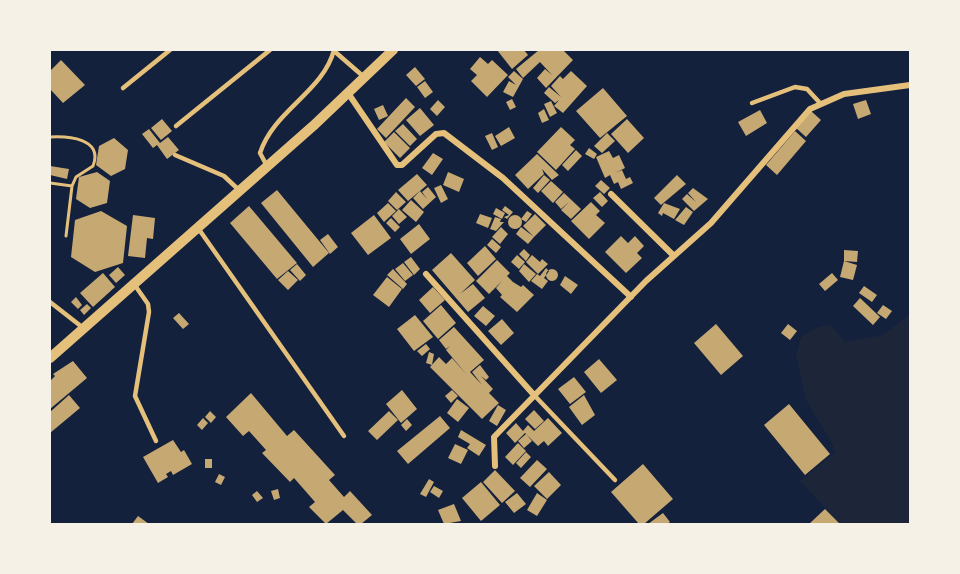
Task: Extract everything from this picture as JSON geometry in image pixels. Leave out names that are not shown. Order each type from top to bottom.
[{"type":"street","points":[[50,358],[240,191],[393,50]]},
{"type":"street","points":[[495,466],[494,437],[631,297],[711,223],[800,119],[820,103],[844,94],[910,86]]},
{"type":"street","points":[[348,93],[397,165],[402,165],[436,134],[444,133],[503,178],[631,297]]},
{"type":"street","points":[[611,194],[674,256]]},
{"type":"street","points":[[426,274],[534,395]]},
{"type":"lane","points":[[123,88],[170,50]]},
{"type":"lane","points":[[176,126],[270,50]]},
{"type":"lane","points":[[267,166],[261,153],[269,134],[283,115],[318,81],[329,65],[334,50],[364,77]]},
{"type":"lane","points":[[752,104],[795,87],[807,89],[820,103]]},
{"type":"lane","points":[[176,155],[224,176],[240,191]]},
{"type":"lane","points":[[198,228],[344,436]]},
{"type":"lane","points":[[134,284],[145,299],[149,312],[135,396],[156,441]]},
{"type":"lane","points":[[50,302],[84,329]]},
{"type":"lane","points":[[534,395],[615,480]]},
{"type":"path","points":[[50,137],[81,139],[90,146],[94,156],[93,166],[76,177],[72,186],[66,236]]},
{"type":"path","points":[[50,183],[72,186]]},
{"type":"shaded area","points":[[910,314],[910,524],[840,524],[800,481],[835,453],[832,443],[806,400],[796,355],[801,337],[820,326],[831,325],[845,342],[883,335]]},
{"type":"building","points":[[497,50],[524,50],[528,55],[512,69]]},
{"type":"building","points":[[539,50],[563,50],[573,60],[546,88],[537,78],[545,69],[552,75],[540,62],[523,78],[516,69]]},
{"type":"building","points":[[480,57],[488,64],[492,60],[508,75],[487,97],[471,81],[477,75],[470,69]]},
{"type":"building","points":[[61,60],[85,85],[63,103],[50,89],[50,71]]},
{"type":"building","points":[[415,67],[425,79],[416,86],[406,75]]},
{"type":"building","points":[[514,71],[523,79],[513,97],[503,92],[509,81],[516,85],[508,77]]},
{"type":"building","points":[[571,71],[587,86],[563,113],[554,106],[559,100],[555,103],[544,93],[549,87],[561,97],[551,86],[560,76],[563,79]]},
{"type":"building","points":[[425,81],[433,92],[425,98],[417,87]]},
{"type":"building","points":[[603,88],[627,116],[600,138],[576,111]]},
{"type":"building","points":[[406,98],[415,107],[386,138],[377,129]]},
{"type":"building","points":[[512,99],[516,107],[510,110],[506,102]]},
{"type":"building","points":[[438,100],[445,107],[437,116],[430,109]]},
{"type":"building","points":[[866,100],[871,114],[858,119],[853,104]]},
{"type":"building","points":[[551,101],[557,113],[550,117],[544,104]]},
{"type":"building","points":[[383,105],[388,116],[379,120],[374,109]]},
{"type":"building","points":[[420,108],[434,125],[420,136],[406,120]]},
{"type":"building","points":[[544,109],[549,120],[542,123],[538,113]]},
{"type":"building","points":[[760,110],[767,123],[746,136],[738,122]]},
{"type":"building","points":[[811,111],[821,120],[806,137],[796,128]]},
{"type":"building","points":[[162,119],[172,131],[161,140],[151,128]]},
{"type":"building","points":[[627,119],[644,138],[628,153],[611,134]]},
{"type":"building","points":[[403,124],[417,139],[410,146],[395,131]]},
{"type":"building","points":[[509,127],[515,138],[501,146],[495,136]]},
{"type":"building","points":[[561,127],[575,140],[570,145],[575,149],[556,170],[537,152]]},
{"type":"building","points":[[149,129],[160,143],[168,137],[179,150],[167,159],[157,145],[153,148],[142,134]]},
{"type":"building","points":[[795,131],[806,141],[777,175],[766,165]]},
{"type":"building","points":[[394,132],[410,148],[400,158],[384,142]]},
{"type":"building","points":[[492,133],[498,147],[492,150],[485,136]]},
{"type":"building","points":[[607,133],[615,141],[602,153],[594,146]]},
{"type":"building","points":[[114,138],[128,150],[125,169],[111,176],[96,165],[99,146]]},
{"type":"building","points":[[589,148],[597,154],[594,159],[585,154]]},
{"type":"building","points":[[576,150],[582,156],[568,171],[562,165]]},
{"type":"building","points":[[609,151],[613,158],[619,155],[625,168],[615,173],[622,170],[626,179],[630,177],[633,183],[621,189],[618,182],[614,184],[610,175],[605,178],[596,157]]},
{"type":"building","points":[[433,153],[443,159],[432,175],[422,168]]},
{"type":"building","points":[[537,154],[559,175],[552,180],[542,169],[544,174],[528,189],[515,175]]},
{"type":"building","points":[[50,166],[69,169],[67,179],[50,175]]},
{"type":"building","points":[[97,172],[110,181],[107,203],[90,208],[76,199],[79,177]]},
{"type":"building","points":[[448,172],[464,179],[459,192],[443,185]]},
{"type":"building","points":[[417,174],[427,185],[408,201],[398,190]]},
{"type":"building","points":[[544,175],[550,180],[538,193],[533,188]]},
{"type":"building","points":[[677,175],[686,184],[661,205],[654,198]]},
{"type":"building","points":[[601,180],[610,188],[604,194],[595,186]]},
{"type":"building","points":[[551,181],[563,192],[553,203],[541,191]]},
{"type":"building","points":[[441,185],[448,199],[441,203],[434,188]]},
{"type":"building","points":[[428,187],[436,197],[423,209],[413,198],[420,191],[427,199],[422,192]]},
{"type":"building","points":[[693,188],[708,199],[694,211],[682,199],[687,194],[696,202],[688,193]]},
{"type":"building","points":[[277,190],[329,253],[313,267],[261,203]]},
{"type":"building","points":[[396,192],[406,202],[397,210],[388,201]]},
{"type":"building","points":[[600,192],[608,201],[602,207],[593,198]]},
{"type":"building","points":[[564,193],[581,209],[571,219],[561,210],[569,202],[561,209],[555,202]]},
{"type":"building","points":[[411,200],[424,212],[416,222],[402,210]]},
{"type":"building","points":[[591,202],[600,211],[596,215],[605,223],[589,239],[571,221]]},
{"type":"building","points":[[388,203],[396,211],[384,222],[377,213]]},
{"type":"building","points":[[664,203],[680,209],[674,219],[658,213]]},
{"type":"building","points":[[249,206],[297,263],[277,279],[230,223]]},
{"type":"building","points":[[505,206],[513,212],[507,219],[504,217],[509,215],[502,210]]},
{"type":"building","points":[[686,207],[693,212],[684,225],[675,220]]},
{"type":"building","points":[[496,208],[505,213],[502,219],[493,214]]},
{"type":"building","points":[[399,209],[407,217],[399,224],[392,216]]},
{"type":"building","points":[[101,211],[127,226],[123,263],[95,272],[71,257],[75,220]]},
{"type":"building","points":[[527,211],[532,214],[526,222],[521,219]]},
{"type":"building","points":[[480,214],[492,218],[488,228],[476,223]]},
{"type":"building","points":[[535,214],[546,225],[534,237],[523,226]]},
{"type":"building","points":[[133,215],[155,218],[153,239],[147,238],[145,258],[128,256]]},
{"type":"building","points":[[374,215],[391,238],[368,255],[351,233]]},
{"type":"building","points":[[512,215],[518,215],[522,222],[518,229],[512,229],[508,225],[508,219]]},
{"type":"building","points":[[495,217],[501,219],[500,222],[504,222],[496,231],[490,229]]},
{"type":"building","points":[[391,218],[400,227],[395,232],[386,223]]},
{"type":"building","points":[[419,224],[430,239],[411,254],[400,239]]},
{"type":"building","points":[[501,227],[508,234],[500,244],[492,237]]},
{"type":"building","points":[[521,227],[534,237],[528,244],[516,234]]},
{"type":"building","points":[[328,234],[338,247],[330,254],[320,240]]},
{"type":"building","points":[[621,236],[628,243],[635,236],[644,246],[637,253],[642,258],[626,273],[605,252]]},
{"type":"building","points":[[492,239],[501,247],[496,253],[487,245]]},
{"type":"building","points":[[485,246],[496,259],[478,276],[467,263]]},
{"type":"building","points":[[524,249],[530,255],[526,261],[519,254]]},
{"type":"building","points":[[844,250],[858,251],[857,262],[844,261]]},
{"type":"building","points":[[451,253],[475,280],[460,294],[473,284],[485,298],[468,312],[432,270]]},
{"type":"building","points":[[517,255],[525,262],[519,269],[511,262]]},
{"type":"building","points":[[532,255],[540,262],[542,259],[548,264],[538,274],[526,262]]},
{"type":"building","points":[[411,257],[420,269],[414,275],[404,262]]},
{"type":"building","points":[[497,260],[510,273],[507,276],[513,282],[521,287],[523,285],[534,295],[517,312],[500,297],[502,295],[496,288],[502,281],[489,294],[476,281]]},
{"type":"building","points":[[844,261],[857,265],[853,280],[840,277]]},
{"type":"building","points":[[403,263],[413,275],[405,281],[395,269]]},
{"type":"building","points":[[297,264],[306,275],[300,281],[290,270]]},
{"type":"building","points":[[524,264],[536,274],[529,282],[519,271]]},
{"type":"building","points":[[118,267],[125,275],[116,283],[109,275]]},
{"type":"building","points":[[546,268],[549,271],[544,278],[548,281],[542,289],[531,281],[537,274],[540,276]]},
{"type":"building","points":[[393,269],[407,284],[403,289],[387,275]]},
{"type":"building","points":[[552,269],[558,275],[552,281],[546,275]]},
{"type":"building","points":[[288,271],[298,280],[288,290],[278,280]]},
{"type":"building","points":[[103,273],[115,287],[93,307],[80,293]]},
{"type":"building","points":[[832,273],[838,280],[825,291],[819,284]]},
{"type":"building","points":[[565,276],[578,285],[571,294],[560,285]]},
{"type":"building","points":[[387,277],[402,289],[389,307],[373,295]]},
{"type":"building","points":[[864,286],[877,295],[872,302],[859,293]]},
{"type":"building","points":[[433,287],[445,300],[430,313],[419,300]]},
{"type":"building","points":[[76,297],[82,305],[78,309],[71,302]]},
{"type":"building","points":[[860,298],[880,317],[873,325],[853,306]]},
{"type":"building","points":[[87,304],[91,308],[84,315],[80,310]]},
{"type":"building","points":[[441,305],[456,323],[438,339],[423,321]]},
{"type":"building","points":[[883,305],[892,311],[886,319],[877,313]]},
{"type":"building","points":[[483,306],[495,316],[486,326],[474,316]]},
{"type":"building","points":[[179,313],[189,324],[183,329],[173,318]]},
{"type":"building","points":[[415,315],[433,337],[414,351],[397,329]]},
{"type":"building","points":[[502,319],[514,333],[501,345],[488,331]]},
{"type":"building","points":[[716,324],[743,356],[721,375],[694,343]]},
{"type":"building","points":[[788,324],[797,331],[790,340],[781,333]]},
{"type":"building","points":[[454,327],[484,360],[470,372],[482,385],[472,372],[480,365],[489,377],[486,380],[481,376],[493,389],[489,393],[499,403],[482,419],[430,367],[439,357],[446,364],[452,358],[467,375],[446,350],[450,346],[446,349],[439,340]]},
{"type":"building","points":[[426,344],[430,349],[422,356],[417,351]]},
{"type":"building","points":[[429,352],[434,354],[432,365],[426,363]]},
{"type":"building","points":[[599,359],[617,380],[601,393],[584,372]]},
{"type":"building","points":[[73,361],[87,378],[50,409],[50,381],[55,376],[53,374]]},
{"type":"building","points":[[574,377],[586,392],[570,404],[558,389]]},
{"type":"building","points":[[402,390],[417,409],[401,423],[386,404]]},
{"type":"building","points":[[452,390],[458,396],[451,403],[445,396]]},
{"type":"building","points":[[251,393],[287,436],[294,430],[335,475],[329,480],[344,497],[350,491],[372,515],[361,524],[357,524],[343,510],[326,524],[309,507],[315,502],[294,478],[290,482],[262,453],[266,450],[249,431],[243,436],[226,417]]},
{"type":"building","points":[[69,395],[80,408],[50,433],[50,412]]},
{"type":"building","points":[[584,395],[595,415],[582,425],[569,407]]},
{"type":"building","points":[[457,399],[469,408],[458,422],[447,413]]},
{"type":"building","points":[[789,404],[830,454],[805,475],[764,425]]},
{"type":"building","points":[[498,405],[506,410],[497,426],[489,421]]},
{"type":"building","points":[[534,410],[544,421],[535,429],[525,419]]},
{"type":"building","points":[[210,411],[216,417],[211,423],[205,417]]},
{"type":"building","points":[[389,411],[398,420],[377,440],[368,431]]},
{"type":"building","points":[[440,416],[450,428],[408,464],[397,451]]},
{"type":"building","points":[[203,418],[208,423],[202,430],[197,425]]},
{"type":"building","points":[[548,418],[562,433],[548,446],[544,441],[538,446],[525,433],[515,443],[506,433],[516,423],[523,431],[528,425],[534,431]]},
{"type":"building","points":[[407,419],[412,425],[406,431],[401,425]]},
{"type":"building","points":[[461,430],[486,445],[479,456],[467,448],[470,444],[458,437]]},
{"type":"building","points":[[526,434],[532,441],[524,448],[518,441]]},
{"type":"building","points":[[173,440],[181,452],[184,450],[192,464],[173,475],[171,471],[166,474],[168,477],[158,483],[143,457]]},
{"type":"building","points":[[518,443],[526,451],[513,465],[505,457]]},
{"type":"building","points":[[455,444],[468,450],[461,464],[448,458]]},
{"type":"building","points":[[526,452],[531,457],[521,468],[516,463]]},
{"type":"building","points":[[205,459],[212,459],[212,468],[205,468]]},
{"type":"building","points":[[537,460],[547,469],[530,487],[520,478]]},
{"type":"building","points":[[643,464],[673,499],[644,524],[639,524],[611,492]]},
{"type":"building","points":[[495,470],[515,491],[502,503],[483,482]]},
{"type":"building","points":[[549,472],[561,485],[547,499],[534,486]]},
{"type":"building","points":[[219,474],[225,477],[221,485],[215,482]]},
{"type":"building","points":[[429,479],[434,482],[426,497],[420,494]]},
{"type":"building","points":[[481,482],[500,505],[481,521],[462,498]]},
{"type":"building","points":[[434,486],[443,491],[439,498],[430,492]]},
{"type":"building","points":[[278,489],[280,498],[274,500],[271,491]]},
{"type":"building","points":[[257,491],[263,498],[257,502],[252,495]]},
{"type":"building","points":[[517,493],[526,504],[514,513],[505,502]]},
{"type":"building","points":[[537,493],[547,500],[537,516],[527,510]]},
{"type":"building","points":[[454,504],[461,521],[444,524],[438,510]]},
{"type":"building","points":[[825,509],[840,524],[809,524]]},
{"type":"building","points":[[663,513],[670,522],[648,524]]},
{"type":"building","points":[[138,516],[149,524],[132,524]]}]
